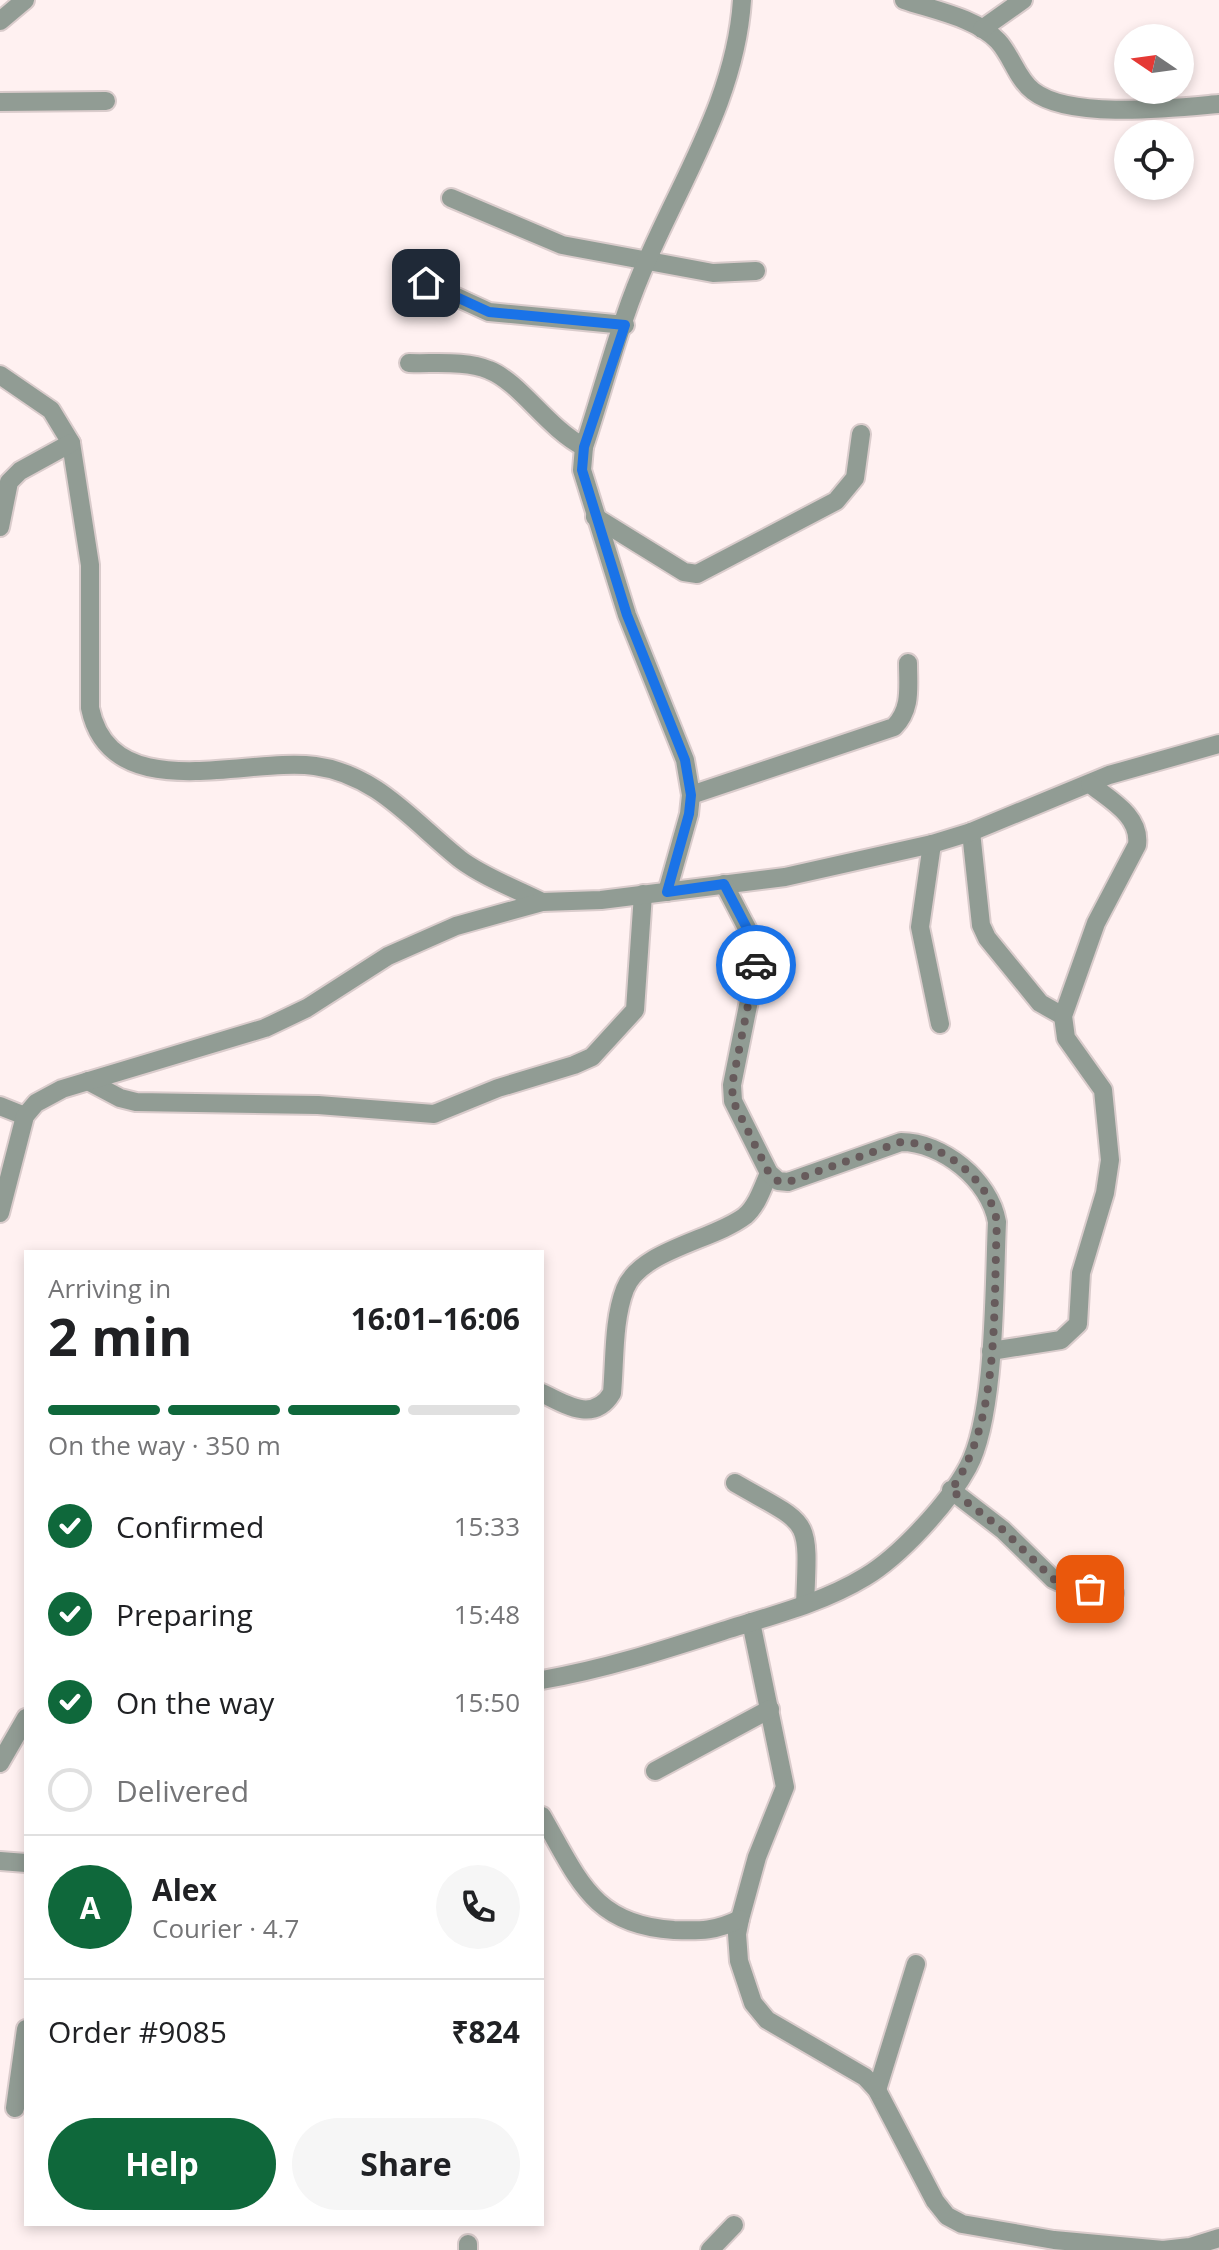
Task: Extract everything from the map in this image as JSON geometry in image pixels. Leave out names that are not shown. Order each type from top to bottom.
[{"type":"street","points":[[0,21],[25,0]]},
{"type":"street","points":[[667,892],[685,832],[691,795],[685,760],[627,615],[582,470],[584,447],[647,258],[712,123],[727,81],[742,0]]},
{"type":"street","points":[[904,0],[982,29],[999,42],[1033,91],[1046,98],[1130,111],[1219,104]]},
{"type":"street","points":[[982,29],[1023,0]]},
{"type":"street","points":[[0,102],[106,101]]},
{"type":"street","points":[[451,198],[562,245],[647,258],[713,273],[756,271]]},
{"type":"street","points":[[426,283],[489,312],[625,325]]},
{"type":"street","points":[[409,363],[488,369],[501,377],[561,435],[584,447]]},
{"type":"street","points":[[0,375],[51,410],[71,443],[90,565],[90,708],[94,725],[107,743],[129,759],[156,769],[190,773],[293,764],[341,771],[370,783],[464,862],[542,902]]},
{"type":"street","points":[[595,517],[684,572],[697,574],[836,501],[855,478],[861,434]]},
{"type":"street","points":[[0,527],[9,482],[20,471],[71,443]]},
{"type":"street","points":[[691,795],[894,727],[904,717],[908,703],[908,663]]},
{"type":"street","points":[[0,1213],[25,1116],[36,1103],[62,1089],[265,1028],[307,1008],[388,956],[430,935],[542,902],[667,892],[785,877],[932,844],[971,832],[1109,775],[1219,744]]},
{"type":"street","points":[[991,1351],[1061,1340],[1078,1324],[1081,1273],[1105,1193],[1110,1160],[1103,1090],[1066,1038],[1063,1016],[1096,923],[1137,845],[1138,835],[1130,817],[1090,784]]},
{"type":"street","points":[[971,832],[981,925],[987,938],[1040,1003],[1063,1016]]},
{"type":"street","points":[[932,844],[920,927],[940,1024]]},
{"type":"street","points":[[544,1680],[612,1667],[805,1604],[869,1575],[927,1523],[968,1467],[976,1445],[991,1351],[997,1222],[994,1204],[954,1162],[936,1148],[901,1142],[788,1182],[778,1181],[769,1173],[733,1101],[732,1085],[756,966],[749,932],[724,884]]},
{"type":"street","points":[[88,1081],[136,1102],[318,1105],[434,1114],[483,1093],[592,1057],[626,1023],[635,1010],[643,894]]},
{"type":"street","points":[[0,1106],[25,1116]]},
{"type":"street","points":[[544,1394],[572,1408],[592,1410],[606,1404],[612,1393],[620,1306],[626,1286],[657,1258],[745,1216],[756,1203],[769,1173]]},
{"type":"street","points":[[735,1483],[795,1518],[804,1527],[808,1542],[805,1604]]},
{"type":"street","points":[[951,1490],[1003,1530],[1053,1579],[1066,1585],[1114,1593]]},
{"type":"street","points":[[751,1622],[785,1787],[757,1857],[740,1919],[737,1949],[758,2012],[865,2077],[877,2090],[935,2201],[947,2216],[962,2224],[1054,2240],[1179,2250],[1219,2238]]},
{"type":"street","points":[[655,1771],[770,1709]]},
{"type":"street","points":[[0,1763],[24,1721]]},
{"type":"street","points":[[544,1819],[589,1894],[629,1923],[641,1928],[714,1932],[740,1919]]},
{"type":"street","points":[[0,1861],[24,1863]]},
{"type":"street","points":[[877,2090],[916,1964]]},
{"type":"street","points":[[14,2110],[24,2042]]},
{"type":"street","points":[[710,2250],[734,2225]]},
{"type":"way so far","points":[[756,965],[732,1085],[733,1101],[769,1173],[778,1181],[788,1182],[901,1142],[918,1142],[936,1148],[954,1162],[986,1192],[994,1204],[997,1222],[991,1351],[982,1417],[968,1467],[951,1490],[1003,1530],[1053,1579],[1066,1585],[1090,1589]]},
{"type":"route","points":[[426,283],[489,312],[625,325],[584,447],[582,470],[627,615],[685,760],[691,795],[689,814],[667,892],[724,884],[749,932],[755,948],[756,965]]}]
